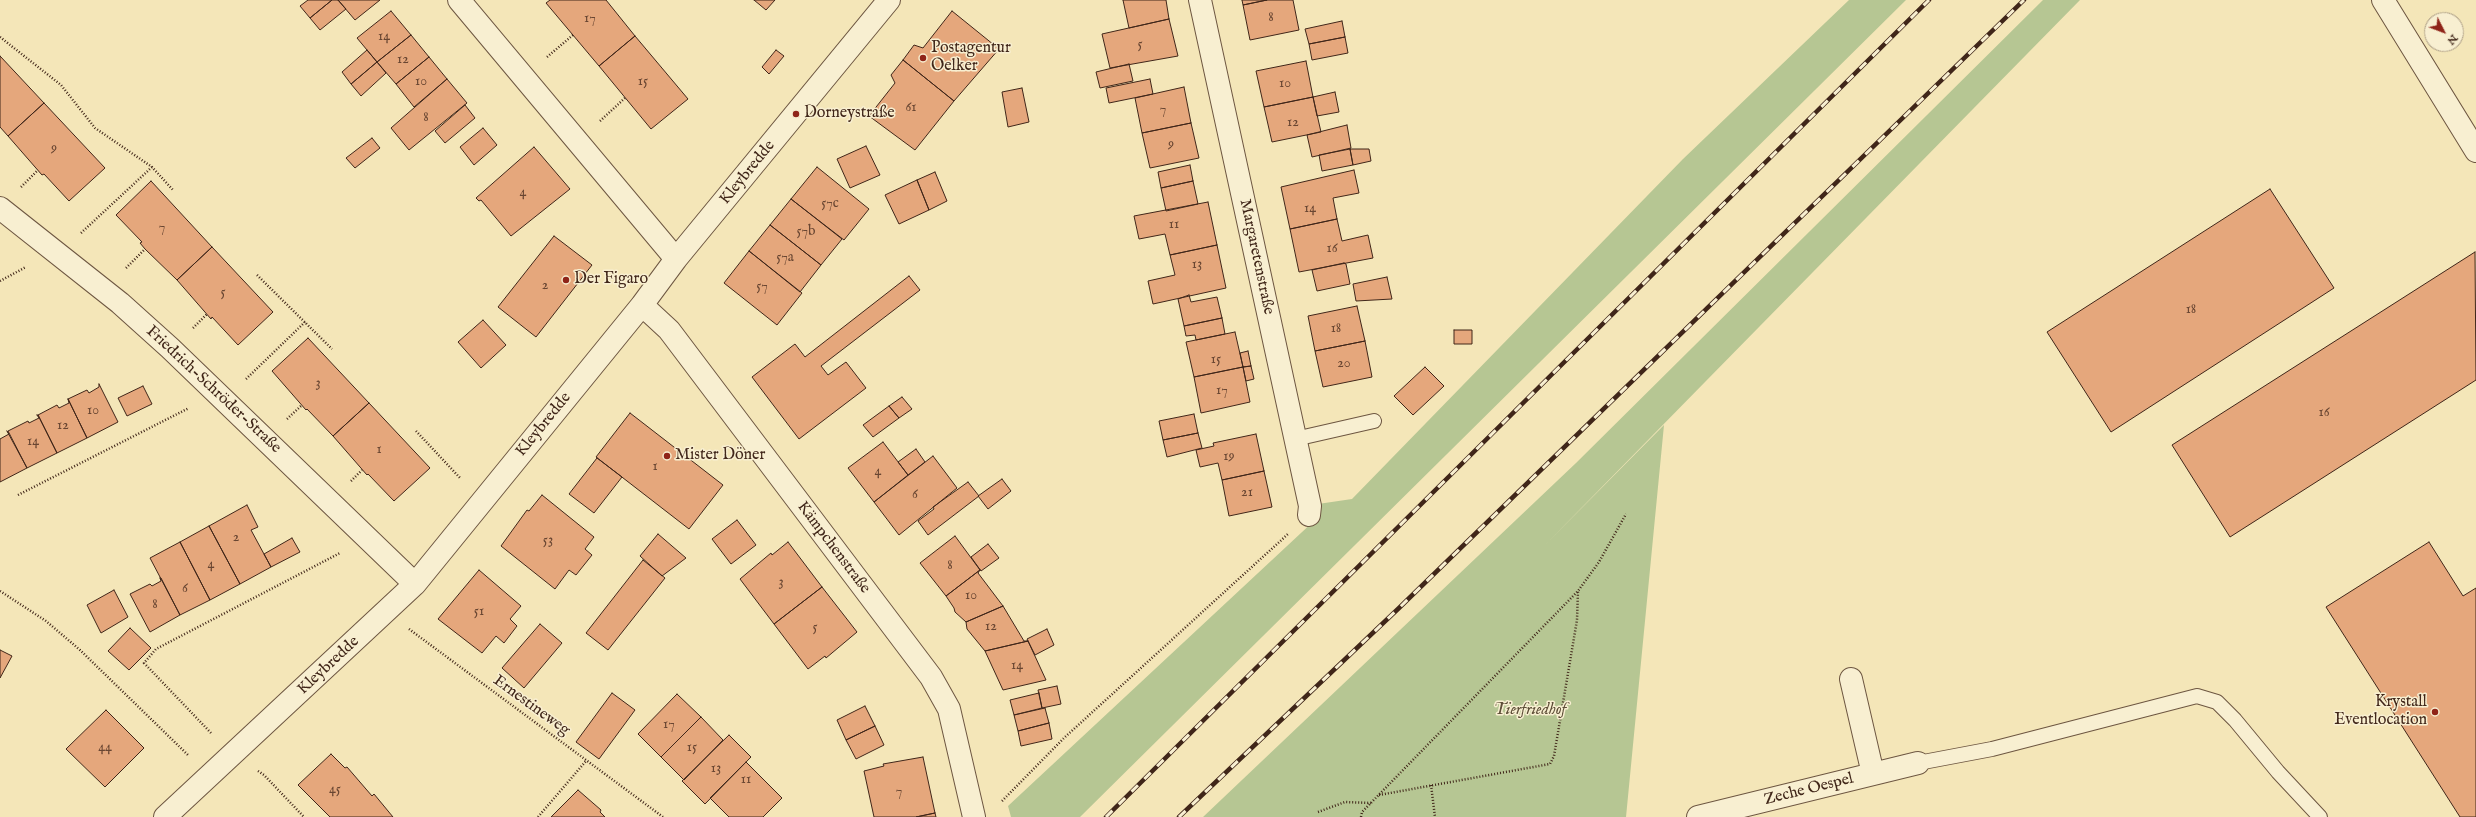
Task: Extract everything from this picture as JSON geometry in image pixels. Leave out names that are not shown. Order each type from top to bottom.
[{"type":"street","points":[[459,0],[676,259]]},
{"type":"street","name":"Kleybredde","points":[[165,817],[416,584],[642,305],[676,259],[889,0]]},
{"type":"street","name":"Margaretenstraße","points":[[1200,0],[1310,506],[1309,515]]},
{"type":"street","points":[[2383,0],[2476,151]]},
{"type":"street","name":"Friedrich-Schröder-Straße","points":[[0,208],[120,303],[164,343],[416,584]]},
{"type":"street","name":"Kämpchenstraße","points":[[642,305],[669,330],[931,677],[949,709],[974,817]]},
{"type":"street","name":"Zeche Oespel","points":[[1851,679],[1873,774]]},
{"type":"street","name":"Zeche Oespel","points":[[1698,817],[1918,763]]},
{"type":"lane","points":[[1295,439],[1374,421]]},
{"type":"lane","points":[[1918,763],[1992,749],[2197,696],[2216,702],[2235,720],[2278,772],[2320,817]]},
{"type":"path","points":[[547,57],[573,35]]},
{"type":"path","points":[[0,37],[61,85],[95,128],[152,168],[173,190]]},
{"type":"path","points":[[600,121],[625,98]]},
{"type":"path","points":[[76,238],[152,168]]},
{"type":"path","points":[[16,191],[38,170]]},
{"type":"path","points":[[120,273],[145,249]]},
{"type":"path","points":[[0,281],[32,264]]},
{"type":"path","points":[[257,275],[332,349]]},
{"type":"path","points":[[189,333],[207,314]]},
{"type":"path","points":[[244,381],[305,322]]},
{"type":"path","points":[[18,495],[195,404]]},
{"type":"path","points":[[284,421],[302,405]]},
{"type":"path","points":[[416,431],[463,481]]},
{"type":"path","points":[[1361,817],[1379,795],[1578,591],[1599,562],[1626,514]]},
{"type":"path","points":[[996,806],[1064,738],[1309,515]]},
{"type":"path","points":[[144,663],[156,649],[348,549]]},
{"type":"path","points":[[0,591],[46,621],[80,650],[209,777]]},
{"type":"path","points":[[1379,795],[1550,764],[1554,756],[1577,620],[1578,591]]},
{"type":"path","name":"Ernestineweg","points":[[388,611],[426,644],[663,817]]},
{"type":"path","points":[[538,817],[586,761]]},
{"type":"path","points":[[1431,786],[1435,817]]},
{"type":"path","points":[[1318,812],[1345,802],[1372,803]]},
{"type":"green space","points":[[1849,0],[1906,0],[1080,817],[1011,817],[1008,806],[1316,519],[1318,504],[1352,499],[1683,159]]},
{"type":"green space","name":"Tierfriedhof","points":[[2043,0],[2080,0],[1545,545],[1664,425],[1626,817],[1203,817],[1576,463]]},
{"type":"building","points":[[308,0],[332,0],[310,18],[300,6]]},
{"type":"building","points":[[332,0],[338,0],[346,9],[320,30],[310,18]]},
{"type":"building","points":[[338,0],[380,0],[355,20]]},
{"type":"building","points":[[550,0],[606,0],[635,36],[599,66],[546,3]]},
{"type":"building","points":[[754,0],[775,0],[766,10]]},
{"type":"building","points":[[1123,0],[1166,0],[1169,19],[1129,28]]},
{"type":"building","points":[[1242,0],[1267,0],[1243,5]]},
{"type":"building","points":[[1267,0],[1293,0],[1299,30],[1250,40],[1243,5]]},
{"type":"building","points":[[391,11],[411,35],[377,62],[357,38]]},
{"type":"building","points":[[952,11],[999,49],[954,101],[903,60],[914,45],[923,48]]},
{"type":"building","points":[[1169,19],[1178,56],[1110,68],[1102,34]]},
{"type":"building","points":[[1342,21],[1345,37],[1309,44],[1305,29]]},
{"type":"building","points":[[411,35],[429,57],[396,84],[377,62]]},
{"type":"building","points":[[635,36],[688,99],[651,129],[599,66]]},
{"type":"building","points":[[1345,37],[1348,53],[1312,60],[1309,44]]},
{"type":"building","points":[[367,50],[377,62],[351,84],[342,72]]},
{"type":"building","points":[[776,50],[784,56],[769,74],[762,67]]},
{"type":"building","points":[[0,56],[44,103],[8,136],[0,127]]},
{"type":"building","points":[[429,57],[447,79],[414,107],[396,84]]},
{"type":"building","points":[[903,60],[954,101],[915,150],[869,116],[895,83],[891,75]]},
{"type":"building","points":[[1306,61],[1313,97],[1264,107],[1256,71]]},
{"type":"building","points":[[377,62],[386,73],[361,96],[351,84]]},
{"type":"building","points":[[1129,64],[1133,81],[1100,88],[1096,72]]},
{"type":"building","points":[[447,79],[467,103],[409,150],[391,128]]},
{"type":"building","points":[[1150,79],[1153,94],[1109,103],[1106,88]]},
{"type":"building","points":[[1184,87],[1191,123],[1142,133],[1135,98]]},
{"type":"building","points":[[1022,88],[1029,122],[1008,127],[1002,92]]},
{"type":"building","points":[[1335,92],[1339,112],[1317,116],[1313,97]]},
{"type":"building","points":[[1313,97],[1321,132],[1272,142],[1264,107]]},
{"type":"building","points":[[44,103],[105,168],[69,201],[44,174],[42,175],[8,136]]},
{"type":"building","points":[[465,105],[475,118],[445,143],[435,131]]},
{"type":"building","points":[[1191,123],[1199,158],[1150,168],[1142,133]]},
{"type":"building","points":[[1347,125],[1351,148],[1312,157],[1307,135]]},
{"type":"building","points":[[483,128],[497,145],[474,165],[460,147]]},
{"type":"building","points":[[372,138],[380,148],[355,168],[346,158]]},
{"type":"building","points":[[866,146],[880,175],[850,188],[837,159]]},
{"type":"building","points":[[534,147],[570,189],[511,236],[481,200],[479,201],[476,198]]},
{"type":"building","points":[[1350,149],[1353,165],[1322,171],[1319,155]]},
{"type":"building","points":[[1350,149],[1369,149],[1371,161],[1353,165]]},
{"type":"building","points":[[1190,165],[1193,181],[1161,188],[1158,172]]},
{"type":"building","points":[[817,167],[869,209],[844,240],[791,199]]},
{"type":"building","points":[[1354,170],[1359,193],[1333,198],[1337,219],[1290,229],[1281,187]]},
{"type":"building","points":[[935,172],[947,201],[929,210],[917,180]]},
{"type":"building","points":[[917,180],[929,210],[899,224],[885,195]]},
{"type":"building","points":[[151,181],[212,247],[177,280],[145,249],[140,243],[142,242],[116,215]]},
{"type":"building","points":[[1193,181],[1198,204],[1166,211],[1161,188]]},
{"type":"building","points":[[2270,189],[2334,288],[2111,432],[2047,332]]},
{"type":"building","points":[[791,199],[842,239],[821,265],[770,225]]},
{"type":"building","points":[[1208,202],[1217,245],[1170,255],[1165,234],[1139,239],[1134,216]]},
{"type":"building","points":[[1337,219],[1342,241],[1368,235],[1373,258],[1299,272],[1290,229]]},
{"type":"building","points":[[770,225],[821,265],[800,292],[749,251]]},
{"type":"building","points":[[554,236],[592,265],[536,337],[498,307]]},
{"type":"building","points":[[1217,245],[1226,288],[1153,304],[1148,281],[1175,275],[1170,255]]},
{"type":"building","points":[[212,247],[273,312],[238,345],[212,317],[211,319],[177,280]]},
{"type":"building","points":[[749,251],[802,293],[777,325],[724,283]]},
{"type":"building","points":[[2475,252],[2476,380],[2230,537],[2172,445]]},
{"type":"building","points":[[1344,263],[1346,264],[1350,284],[1317,291],[1312,270]]},
{"type":"building","points":[[909,276],[920,290],[821,366],[828,375],[846,362],[866,388],[799,439],[752,377],[795,344],[805,357]]},
{"type":"building","points":[[1387,277],[1392,299],[1356,301],[1353,284]]},
{"type":"building","points":[[1189,295],[1191,302],[1217,297],[1222,318],[1184,326],[1178,299]]},
{"type":"building","points":[[1357,306],[1365,341],[1315,351],[1308,316]]},
{"type":"building","points":[[1222,318],[1225,334],[1196,340],[1195,335],[1186,336],[1184,326]]},
{"type":"building","points":[[483,320],[506,345],[481,368],[458,342]]},
{"type":"building","points":[[1454,330],[1472,330],[1472,344],[1454,344]]},
{"type":"building","points":[[1235,332],[1243,367],[1194,377],[1186,342]]},
{"type":"building","points":[[308,338],[369,403],[333,436],[307,409],[306,410],[272,371]]},
{"type":"building","points":[[1365,341],[1372,377],[1323,387],[1315,351]]},
{"type":"building","points":[[1248,351],[1251,366],[1243,367],[1240,353]]},
{"type":"building","points":[[1251,366],[1254,379],[1246,381],[1243,367]]},
{"type":"building","points":[[1243,367],[1250,402],[1201,413],[1194,377]]},
{"type":"building","points":[[1425,367],[1444,386],[1413,415],[1394,396]]},
{"type":"building","points":[[99,384],[118,422],[87,438],[68,399],[87,390],[89,393],[99,387]]},
{"type":"building","points":[[143,386],[152,404],[127,416],[118,398]]},
{"type":"building","points":[[902,397],[912,409],[899,418],[889,406]]},
{"type":"building","points":[[68,399],[87,438],[57,453],[38,415],[57,405],[59,408],[69,403]]},
{"type":"building","points":[[369,403],[430,468],[394,501],[368,474],[367,475],[333,436]]},
{"type":"building","points":[[889,406],[899,418],[873,437],[863,425]]},
{"type":"building","points":[[630,413],[723,485],[689,529],[596,457]]},
{"type":"building","points":[[1194,414],[1198,433],[1163,440],[1159,421]]},
{"type":"building","points":[[38,415],[57,453],[27,468],[8,431],[28,421],[29,423],[39,418]]},
{"type":"building","points":[[1198,433],[1202,448],[1167,457],[1163,440]]},
{"type":"building","points":[[9,434],[27,468],[0,482],[0,439]]},
{"type":"building","points":[[1256,434],[1264,471],[1222,480],[1218,463],[1200,467],[1196,450],[1214,446],[1213,443]]},
{"type":"building","points":[[883,442],[908,475],[874,502],[848,468]]},
{"type":"building","points":[[916,449],[925,462],[908,475],[898,462]]},
{"type":"building","points":[[933,456],[957,488],[899,535],[874,502]]},
{"type":"building","points":[[597,458],[622,477],[594,513],[569,494]]},
{"type":"building","points":[[1264,471],[1272,507],[1229,516],[1222,480]]},
{"type":"building","points":[[1002,479],[1011,491],[988,509],[978,496]]},
{"type":"building","points":[[968,482],[979,496],[928,535],[918,521],[934,509],[933,507]]},
{"type":"building","points":[[542,495],[594,537],[585,549],[592,555],[576,575],[569,570],[555,589],[501,546],[527,510],[529,511]]},
{"type":"building","points":[[247,505],[258,527],[251,530],[271,567],[240,584],[209,526]]},
{"type":"building","points":[[737,520],[756,545],[731,564],[712,539]]},
{"type":"building","points":[[209,526],[240,584],[210,600],[180,542]]},
{"type":"building","points":[[658,534],[686,558],[662,576],[640,556]]},
{"type":"building","points":[[955,536],[980,570],[946,596],[920,563]]},
{"type":"building","points":[[292,538],[300,552],[271,567],[264,554]]},
{"type":"building","points":[[180,542],[210,600],[180,615],[150,558]]},
{"type":"building","points":[[788,542],[822,587],[774,624],[740,579],[771,553],[772,555]]},
{"type":"building","name":"Krystall Eventlocation","points":[[2429,542],[2463,596],[2476,588],[2476,817],[2460,817],[2326,607]]},
{"type":"building","points":[[988,544],[999,558],[981,571],[971,557]]},
{"type":"building","points":[[643,560],[665,578],[608,650],[586,633]]},
{"type":"building","points":[[479,570],[521,606],[510,619],[517,626],[504,643],[496,636],[482,653],[438,619]]},
{"type":"building","points":[[980,570],[978,573],[1003,606],[966,622],[955,612],[946,596]]},
{"type":"building","points":[[160,578],[180,615],[150,632],[130,594],[150,584],[152,586],[161,581]]},
{"type":"building","points":[[822,587],[857,632],[826,658],[825,656],[808,669],[774,624]]},
{"type":"building","points":[[114,590],[128,617],[101,633],[87,605]]},
{"type":"building","points":[[1003,606],[1024,641],[1028,641],[985,651],[967,629],[966,622]]},
{"type":"building","points":[[540,624],[562,643],[524,688],[502,668]]},
{"type":"building","points":[[130,628],[151,648],[129,670],[108,651]]},
{"type":"building","points":[[1047,629],[1054,645],[1035,655],[1027,639]]},
{"type":"building","points":[[1028,641],[1046,680],[1003,690],[985,651]]},
{"type":"building","points":[[0,650],[12,656],[0,678]]},
{"type":"building","points":[[1057,686],[1061,704],[1042,708],[1038,690]]},
{"type":"building","points":[[612,693],[635,710],[599,759],[576,742]]},
{"type":"building","points":[[1039,693],[1042,708],[1014,715],[1010,700]]},
{"type":"building","points":[[677,694],[701,717],[661,757],[638,734]]},
{"type":"building","points":[[865,706],[875,726],[846,740],[837,720]]},
{"type":"building","points":[[1045,708],[1049,723],[1018,731],[1014,715]]},
{"type":"building","points":[[106,710],[144,748],[105,787],[66,749]]},
{"type":"building","points":[[701,717],[723,740],[684,780],[661,757]]},
{"type":"building","points":[[1049,723],[1052,739],[1021,746],[1018,731]]},
{"type":"building","points":[[875,726],[884,745],[856,759],[846,740]]},
{"type":"building","points":[[729,735],[751,757],[705,804],[682,781]]},
{"type":"building","points":[[331,754],[345,768],[347,767],[372,796],[374,794],[393,817],[330,817],[298,785]]},
{"type":"building","points":[[923,757],[935,813],[916,817],[874,817],[864,771],[884,766],[883,764]]},
{"type":"building","points":[[746,762],[782,798],[763,817],[729,817],[710,798]]},
{"type":"building","points":[[578,790],[601,810],[600,812],[605,817],[551,817]]},
{"type":"building","points":[[935,813],[936,817],[916,817]]},
{"type":"railway","points":[[1106,817],[1929,0]]},
{"type":"railway","points":[[1179,817],[1399,608],[2024,0]]},
{"type":"place","name":"Postagentur Oelker","points":[[923,58]]},
{"type":"place","name":"Dorneystraße","points":[[796,114]]},
{"type":"place","name":"Der Figaro","points":[[566,280]]},
{"type":"place","name":"Mister Döner","points":[[667,456]]},
{"type":"place","name":"Krystall Eventlocation","points":[[2435,712]]}]
